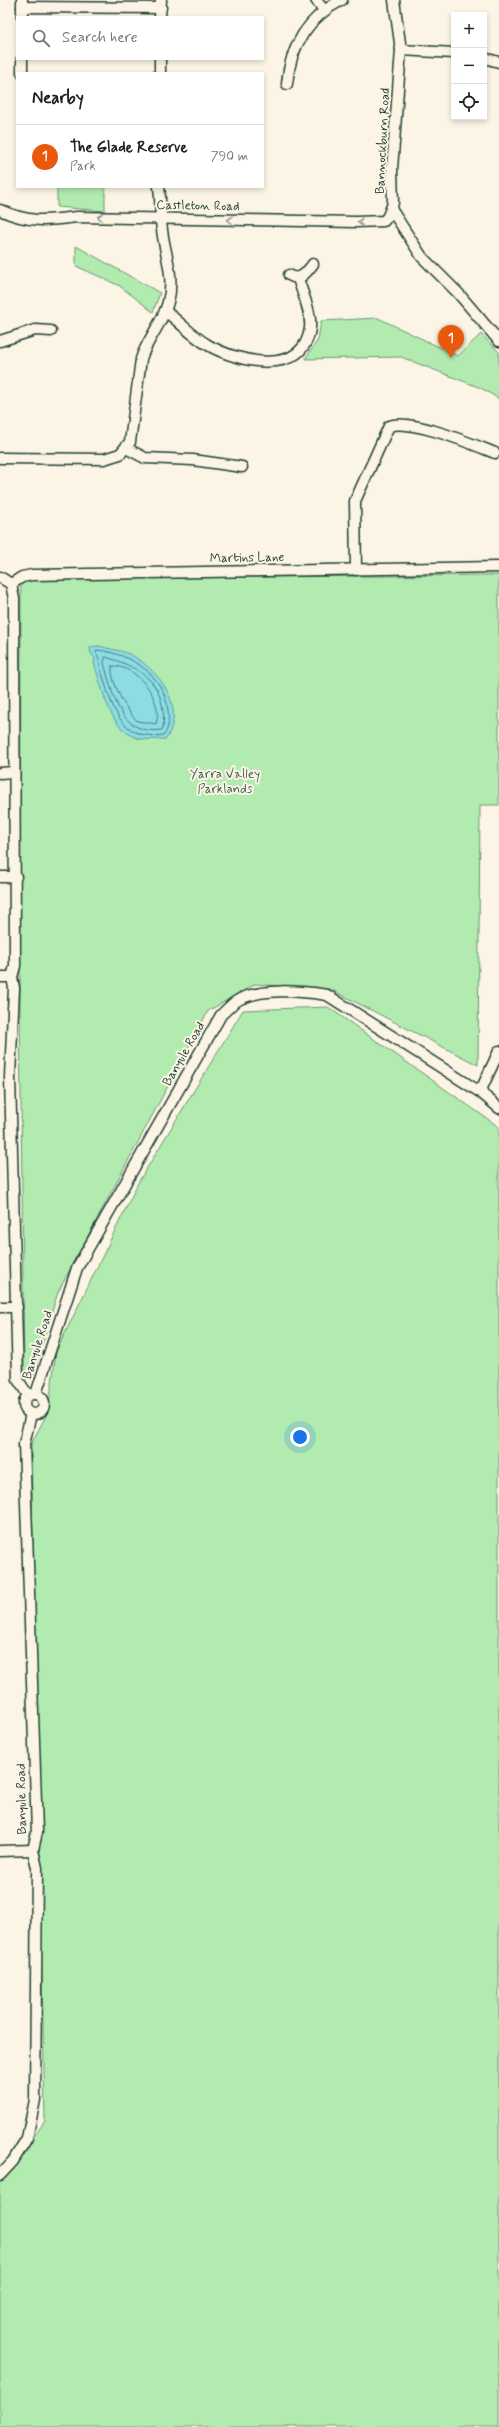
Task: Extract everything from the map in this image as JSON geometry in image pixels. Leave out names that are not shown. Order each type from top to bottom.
[{"type":"street","points":[[316,0],[324,10]]},
{"type":"street","points":[[287,84],[289,66],[298,41],[314,19],[324,10],[342,0]]},
{"type":"street","name":"Bannockburn Road","points":[[394,0],[401,50],[392,169],[391,209],[422,257],[458,293],[499,341]]},
{"type":"street","points":[[22,8],[160,8]]},
{"type":"street","points":[[401,50],[451,53]]},
{"type":"street","points":[[487,59],[499,62]]},
{"type":"street","points":[[22,60],[22,72]]},
{"type":"street","points":[[160,60],[160,72]]},
{"type":"street","points":[[0,458],[104,459],[120,454],[126,448],[132,435],[140,359],[165,311],[171,282],[167,254],[158,234],[159,188]]},
{"type":"street","name":"Castleton Road","points":[[0,210],[22,218],[40,221],[77,217],[379,222],[388,216],[391,209]]},
{"type":"street","points":[[165,311],[199,340],[220,352],[246,360],[282,360],[298,351],[305,344],[310,328],[293,277],[304,274],[313,264]]},
{"type":"street","points":[[0,341],[36,330],[51,330]]},
{"type":"street","points":[[356,570],[355,501],[389,426],[404,424],[495,453]]},
{"type":"street","points":[[126,448],[145,458],[193,460],[242,468]]},
{"type":"street","name":"Martins Lane","points":[[11,584],[22,577],[32,575],[499,567]]},
{"type":"street","points":[[0,576],[11,584],[14,599],[14,772],[16,876],[14,966],[12,977],[14,988],[5,1077],[17,1307],[18,1380],[32,1394],[42,1398],[43,1408],[38,1413],[31,1414],[24,1407],[24,1400],[32,1394]]},
{"type":"street","points":[[0,773],[14,772]]},
{"type":"street","points":[[0,877],[16,876]]},
{"type":"street","points":[[0,977],[12,977]]},
{"type":"street","name":"Banyule Road","points":[[32,1394],[77,1268],[221,1015],[235,1002],[255,995],[300,991],[326,995],[480,1092],[499,1108]]},
{"type":"street","points":[[480,1092],[499,1051]]},
{"type":"street","points":[[0,1307],[17,1307]]},
{"type":"street","name":"Banyule Road","points":[[0,2174],[13,2161],[27,2138],[35,2100],[37,1868],[33,1850],[37,1832],[24,1444],[31,1414]]},
{"type":"street","points":[[0,1851],[33,1850]]},
{"type":"green space","points":[[57,188],[105,188],[105,211],[57,207]]},
{"type":"green space","points":[[76,246],[160,293],[153,312],[120,286],[76,266]]},
{"type":"green space","points":[[378,318],[458,356],[481,334],[499,352],[499,399],[481,388],[401,357],[305,359],[318,340],[321,321]]},
{"type":"green space","name":"Yarra Valley Parklands","points":[[499,575],[499,805],[480,805],[478,1065],[332,990],[255,984],[208,1011],[58,1292],[32,1378],[27,1379],[24,1372],[20,1008],[21,582],[31,579]]},
{"type":"green space","points":[[328,1007],[499,1127],[499,2427],[0,2427],[0,2183],[45,2121],[31,1444],[48,1412],[56,1352],[139,1181],[243,1010]]},
{"type":"water","points":[[99,646],[122,651],[140,661],[150,669],[167,690],[173,714],[172,727],[166,739],[141,739],[130,735],[121,728],[114,719],[104,697],[94,663],[95,658],[91,654],[90,647]]},
{"type":"place","name":"The Glade Reserve","points":[[451,358]]}]
